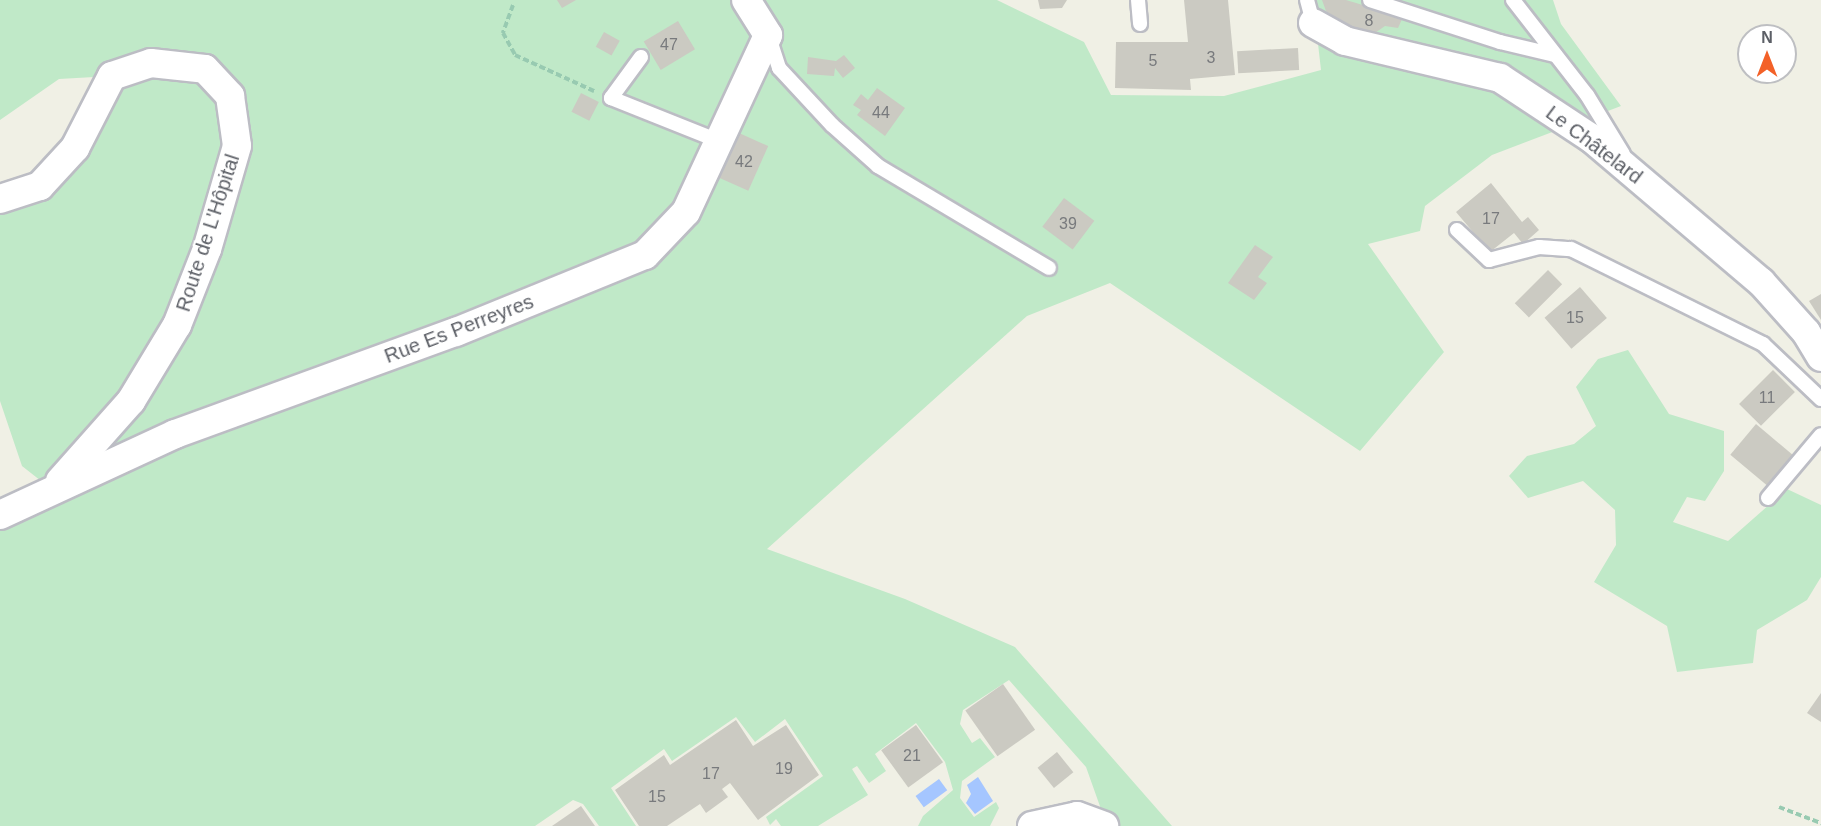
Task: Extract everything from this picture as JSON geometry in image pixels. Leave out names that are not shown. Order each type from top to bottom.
[{"type":"street","points":[[746,0],[768,35]]},
{"type":"street","name":"Le Châtelard","points":[[1310,11],[1345,41],[1500,78],[1591,138],[1761,282],[1806,332],[1821,357]]},
{"type":"street","name":"Rue Es Perreyres","points":[[0,515],[52,489],[176,434],[456,332],[645,255],[686,213],[768,35]]},
{"type":"street","name":"Route de L'Hôpital","points":[[0,199],[40,186],[75,148],[112,76],[151,63],[205,69],[230,96],[237,146],[207,249],[177,325],[131,401],[52,489]]},
{"type":"street","points":[[1032,826],[1077,816],[1104,826]]},
{"type":"lane","points":[[1138,0],[1140,24]]},
{"type":"lane","points":[[1370,0],[1500,42],[1555,55]]},
{"type":"lane","points":[[1513,0],[1587,95],[1636,176]]},
{"type":"lane","points":[[768,35],[779,68],[832,125],[878,166],[1049,268]]},
{"type":"lane","points":[[641,57],[611,98],[719,141]]},
{"type":"lane","points":[[1457,230],[1489,260],[1539,248],[1571,249],[1763,345],[1821,399]]},
{"type":"lane","points":[[1768,498],[1821,435]]},
{"type":"path","points":[[513,5],[503,33],[515,55],[611,98]]},
{"type":"path","points":[[1779,807],[1821,823]]},
{"type":"green space","points":[[0,0],[997,0],[1084,42],[1111,95],[1224,96],[1321,70],[1313,0],[1553,0],[1561,24],[1621,106],[1492,155],[1425,206],[1420,231],[1368,244],[1444,352],[1360,451],[1110,283],[1027,316],[767,549],[905,599],[1015,647],[1172,826],[1107,826],[1086,767],[1009,680],[963,710],[960,724],[972,743],[980,738],[995,757],[962,781],[960,798],[974,817],[996,802],[999,808],[990,826],[918,826],[923,816],[953,790],[945,762],[916,723],[875,754],[886,771],[869,783],[857,766],[852,769],[868,795],[818,826],[781,826],[776,819],[770,825],[766,817],[823,776],[785,719],[755,742],[736,717],[672,761],[664,749],[611,788],[636,826],[599,826],[583,804],[573,800],[535,826],[0,826],[0,519],[50,488],[22,466],[0,401],[0,201],[41,188],[112,76],[59,79],[0,120]]},
{"type":"green space","points":[[1628,350],[1669,414],[1724,431],[1724,471],[1705,501],[1687,497],[1673,522],[1728,541],[1787,489],[1821,505],[1821,577],[1807,600],[1757,630],[1753,663],[1677,672],[1667,626],[1594,582],[1616,545],[1615,510],[1583,481],[1528,498],[1509,476],[1527,456],[1574,444],[1596,426],[1576,387],[1598,359]]},
{"type":"water","points":[[978,777],[993,801],[975,814],[966,803],[971,794],[967,785]]},
{"type":"water","points":[[939,779],[947,790],[924,807],[916,796]]},
{"type":"building","points":[[557,0],[576,0],[562,8]]},
{"type":"building","points":[[1038,0],[1067,0],[1062,8],[1040,9]]},
{"type":"building","points":[[1184,0],[1228,0],[1235,75],[1190,79],[1191,90],[1115,88],[1116,42],[1188,42]]},
{"type":"building","points":[[1322,0],[1346,0],[1403,17],[1398,28],[1385,26],[1372,35],[1342,25],[1326,11]]},
{"type":"building","points":[[678,21],[695,49],[661,70],[644,42]]},
{"type":"building","points":[[604,32],[620,41],[612,56],[596,47]]},
{"type":"building","points":[[1298,48],[1299,70],[1238,73],[1237,51]]},
{"type":"building","points":[[844,55],[855,68],[843,78],[835,68],[834,76],[807,74],[808,57],[836,61]]},
{"type":"building","points":[[877,88],[905,108],[885,136],[857,115],[861,110],[853,105],[861,94],[868,100]]},
{"type":"building","points":[[581,93],[599,102],[589,121],[571,112]]},
{"type":"building","points":[[739,133],[768,146],[748,191],[719,178]]},
{"type":"building","points":[[1491,183],[1522,222],[1528,217],[1539,230],[1523,244],[1514,233],[1490,252],[1456,212]]},
{"type":"building","points":[[1064,198],[1094,221],[1073,250],[1042,227]]},
{"type":"building","points":[[1255,245],[1273,257],[1258,277],[1267,283],[1254,300],[1228,283]]},
{"type":"building","points":[[1548,270],[1562,284],[1529,317],[1515,303]]},
{"type":"building","points":[[1580,287],[1607,318],[1571,349],[1545,318]]},
{"type":"building","points":[[1821,294],[1821,320],[1809,301]]},
{"type":"building","points":[[1773,370],[1795,392],[1761,426],[1739,404]]},
{"type":"building","points":[[1756,424],[1796,457],[1770,488],[1730,455]]},
{"type":"building","points":[[1003,684],[1035,730],[997,756],[965,710]]},
{"type":"building","points":[[1821,693],[1821,722],[1807,713]]},
{"type":"building","points":[[736,720],[753,746],[786,725],[819,775],[758,820],[730,783],[722,789],[728,797],[706,813],[700,804],[667,826],[639,826],[615,790],[664,755],[670,765]]},
{"type":"building","points":[[916,725],[943,762],[908,787],[881,750]]},
{"type":"building","points":[[1057,752],[1073,772],[1054,788],[1038,768]]},
{"type":"building","points":[[581,806],[595,826],[552,826]]}]
